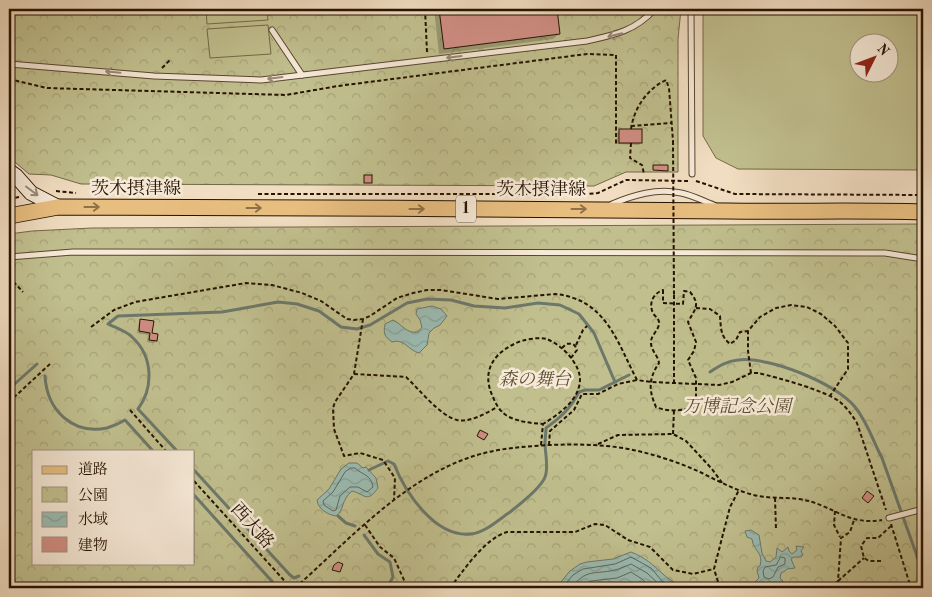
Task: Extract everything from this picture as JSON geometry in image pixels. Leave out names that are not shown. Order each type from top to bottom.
[{"type":"main road","points":[[9,171],[31,193],[58,207]]},
{"type":"main road","name":"茨木摂津線","points":[[9,216],[58,207],[856,210],[923,212]]},
{"type":"lane","points":[[9,64],[154,76],[261,80],[587,42],[623,33],[645,20],[655,9]]},
{"type":"lane","points":[[691,9],[692,174]]},
{"type":"lane","points":[[272,30],[302,75]]},
{"type":"lane","points":[[9,257],[73,252],[885,253],[923,259]]},
{"type":"lane","points":[[889,518],[923,509]]},
{"type":"path","points":[[425,9],[428,60]]},
{"type":"path","points":[[9,79],[47,88],[286,95],[338,86],[587,54],[616,55],[616,144]]},
{"type":"path","points":[[154,76],[171,59]]},
{"type":"path","points":[[671,123],[631,128],[636,108],[654,88],[666,80],[669,88],[673,141],[674,384]]},
{"type":"path","points":[[631,143],[630,158],[642,164],[644,174]]},
{"type":"path","points":[[251,194],[588,194],[598,193],[621,182],[631,180],[698,181],[735,194],[923,195]]},
{"type":"path","points":[[51,190],[84,193]]},
{"type":"path","points":[[9,277],[23,292]]},
{"type":"path","points":[[91,328],[114,310],[135,302],[246,283],[264,284],[292,290],[321,302],[347,319],[363,319],[397,298],[426,290],[441,290],[498,299],[555,294],[582,302],[608,324],[615,333],[637,380]]},
{"type":"path","points":[[663,290],[663,303],[683,304],[684,290],[690,292],[695,298],[696,308],[688,322],[696,342],[694,351],[688,360],[696,378],[696,400],[694,407],[686,410],[663,410],[656,407],[652,398],[651,375],[659,363],[651,344],[651,339],[658,328],[659,322],[652,309],[651,301],[654,296],[663,290]]},
{"type":"path","points":[[696,308],[710,309],[720,316],[720,328],[723,339],[730,344],[736,340],[740,332],[748,330],[760,317],[776,308],[791,305],[807,307],[821,314],[836,326],[848,343],[848,369],[830,396]]},
{"type":"path","points":[[363,319],[354,374],[335,402],[334,429],[344,456],[360,453],[383,460],[395,478],[394,500]]},
{"type":"path","points":[[571,358],[577,350],[575,345],[587,326]]},
{"type":"path","points":[[748,330],[750,374]]},
{"type":"path","points":[[529,338],[546,339],[562,348],[571,358],[580,376],[580,386],[568,406],[543,424],[523,422],[508,416],[497,407],[487,386],[491,364],[499,352],[508,346],[529,338]]},
{"type":"path","points":[[562,348],[566,344],[572,343],[575,345]]},
{"type":"path","points":[[9,402],[51,363]]},
{"type":"path","points":[[354,374],[406,377],[444,414],[458,421],[479,417],[497,407]]},
{"type":"path","points":[[548,445],[550,431],[574,410],[582,394],[598,394],[618,384],[637,380],[674,384],[725,384],[750,374],[766,375],[830,396],[846,408],[857,423],[911,588]]},
{"type":"path","points":[[130,410],[165,450]]},
{"type":"path","points":[[673,434],[674,410]]},
{"type":"path","points":[[541,446],[543,424]]},
{"type":"path","points":[[596,445],[618,435],[673,434],[686,442],[712,469],[723,484]]},
{"type":"path","points":[[296,588],[409,488],[438,470],[475,456],[514,447],[596,445],[640,451],[683,464],[723,484],[751,494],[808,501],[854,520],[868,522],[889,518]]},
{"type":"path","name":"西大路","points":[[195,482],[291,588]]},
{"type":"path","points":[[720,588],[714,569],[730,507],[739,490]]},
{"type":"path","points":[[775,498],[776,530]]},
{"type":"path","points":[[835,511],[834,525],[841,538],[838,581]]},
{"type":"path","points":[[841,538],[850,532],[854,520]]},
{"type":"path","points":[[450,588],[470,562],[500,534],[507,532],[575,532],[595,524],[605,524],[628,540],[650,547],[673,570],[693,574],[714,569]]},
{"type":"path","points":[[364,526],[380,547],[394,558],[404,580],[410,588]]},
{"type":"path","points":[[881,561],[869,561],[864,558],[861,546],[867,538],[878,538],[891,526]]},
{"type":"path","points":[[831,588],[864,558]]},
{"type":"path","points":[[57,588],[72,585],[94,588]]},
{"type":"green space","points":[[9,9],[681,9],[678,39],[678,172],[626,172],[594,186],[81,184],[51,175],[29,174],[9,157]]},
{"type":"green space","points":[[206,9],[267,9],[268,20],[207,24]]},
{"type":"green space","points":[[703,9],[923,9],[923,170],[738,169],[716,158],[703,136]]},
{"type":"green space","points":[[268,25],[271,54],[210,58],[207,29]]},
{"type":"green space","name":"万博記念公園","points":[[923,224],[923,588],[9,588],[9,234],[92,228]]},
{"type":"water","points":[[432,306],[441,309],[447,316],[440,325],[429,333],[427,345],[419,353],[403,343],[392,342],[386,337],[384,333],[385,324],[393,320],[410,332],[418,332],[422,327],[416,314],[417,309]]},
{"type":"water","points":[[349,463],[357,463],[363,468],[366,467],[376,478],[378,488],[369,497],[352,491],[348,494],[339,514],[336,516],[321,509],[317,500],[329,489],[341,469]]},
{"type":"water","points":[[751,530],[759,535],[762,553],[766,561],[770,562],[776,557],[777,548],[782,552],[788,547],[792,554],[797,550],[796,546],[804,547],[801,551],[803,555],[801,557],[791,559],[795,568],[787,569],[781,573],[780,578],[783,581],[781,583],[774,582],[771,588],[767,588],[767,585],[763,582],[757,584],[755,582],[759,578],[757,571],[761,558],[752,539],[747,537],[745,531]]},
{"type":"water","points":[[631,552],[649,562],[680,588],[556,588],[570,571],[580,564],[613,559]]},
{"type":"building","points":[[439,9],[557,9],[560,34],[444,49]]},
{"type":"building","points":[[619,129],[642,129],[642,143],[619,143]]},
{"type":"building","points":[[653,165],[668,165],[668,171],[653,170]]},
{"type":"building","points":[[364,175],[372,175],[372,183],[364,183]]},
{"type":"building","points":[[140,319],[154,321],[152,333],[158,334],[157,341],[149,340],[150,333],[139,331]]},
{"type":"building","points":[[480,430],[488,434],[484,440],[477,436]]},
{"type":"building","points":[[867,491],[874,496],[868,503],[862,498]]},
{"type":"building","points":[[338,562],[343,564],[340,572],[332,570]]},
{"type":"waterway","points":[[176,450],[138,409],[147,391],[149,382],[147,362],[144,353],[132,337],[108,324],[118,316],[222,312],[278,302],[297,304],[319,311],[341,327],[357,329],[370,325],[407,303],[427,299],[451,300],[474,306],[505,308],[538,303],[560,305],[579,314],[594,333],[615,382]]},
{"type":"waterway","points":[[710,372],[723,364],[738,360],[766,362],[801,373],[818,381],[846,398],[855,407],[867,426],[882,458],[922,570],[921,588]]},
{"type":"waterway","points":[[9,389],[37,364]]},
{"type":"waterway","points":[[369,470],[388,461],[394,464],[414,500],[434,521],[445,529],[458,533],[476,533],[487,528],[510,512],[543,481],[547,469],[546,428],[565,412],[579,392],[599,390],[629,375]]},
{"type":"waterway","points":[[45,376],[47,388],[56,409],[73,424],[83,428],[94,429],[107,428],[125,420],[152,450]]},
{"type":"waterway","points":[[195,471],[290,575],[294,578],[299,576]]},
{"type":"waterway","points":[[195,496],[278,588]]},
{"type":"waterway","points":[[338,516],[346,523],[355,526]]},
{"type":"waterway","points":[[364,535],[378,554],[390,562],[393,577],[387,588]]},
{"type":"park label","name":"森の舞台","points":[[535,380]]}]
